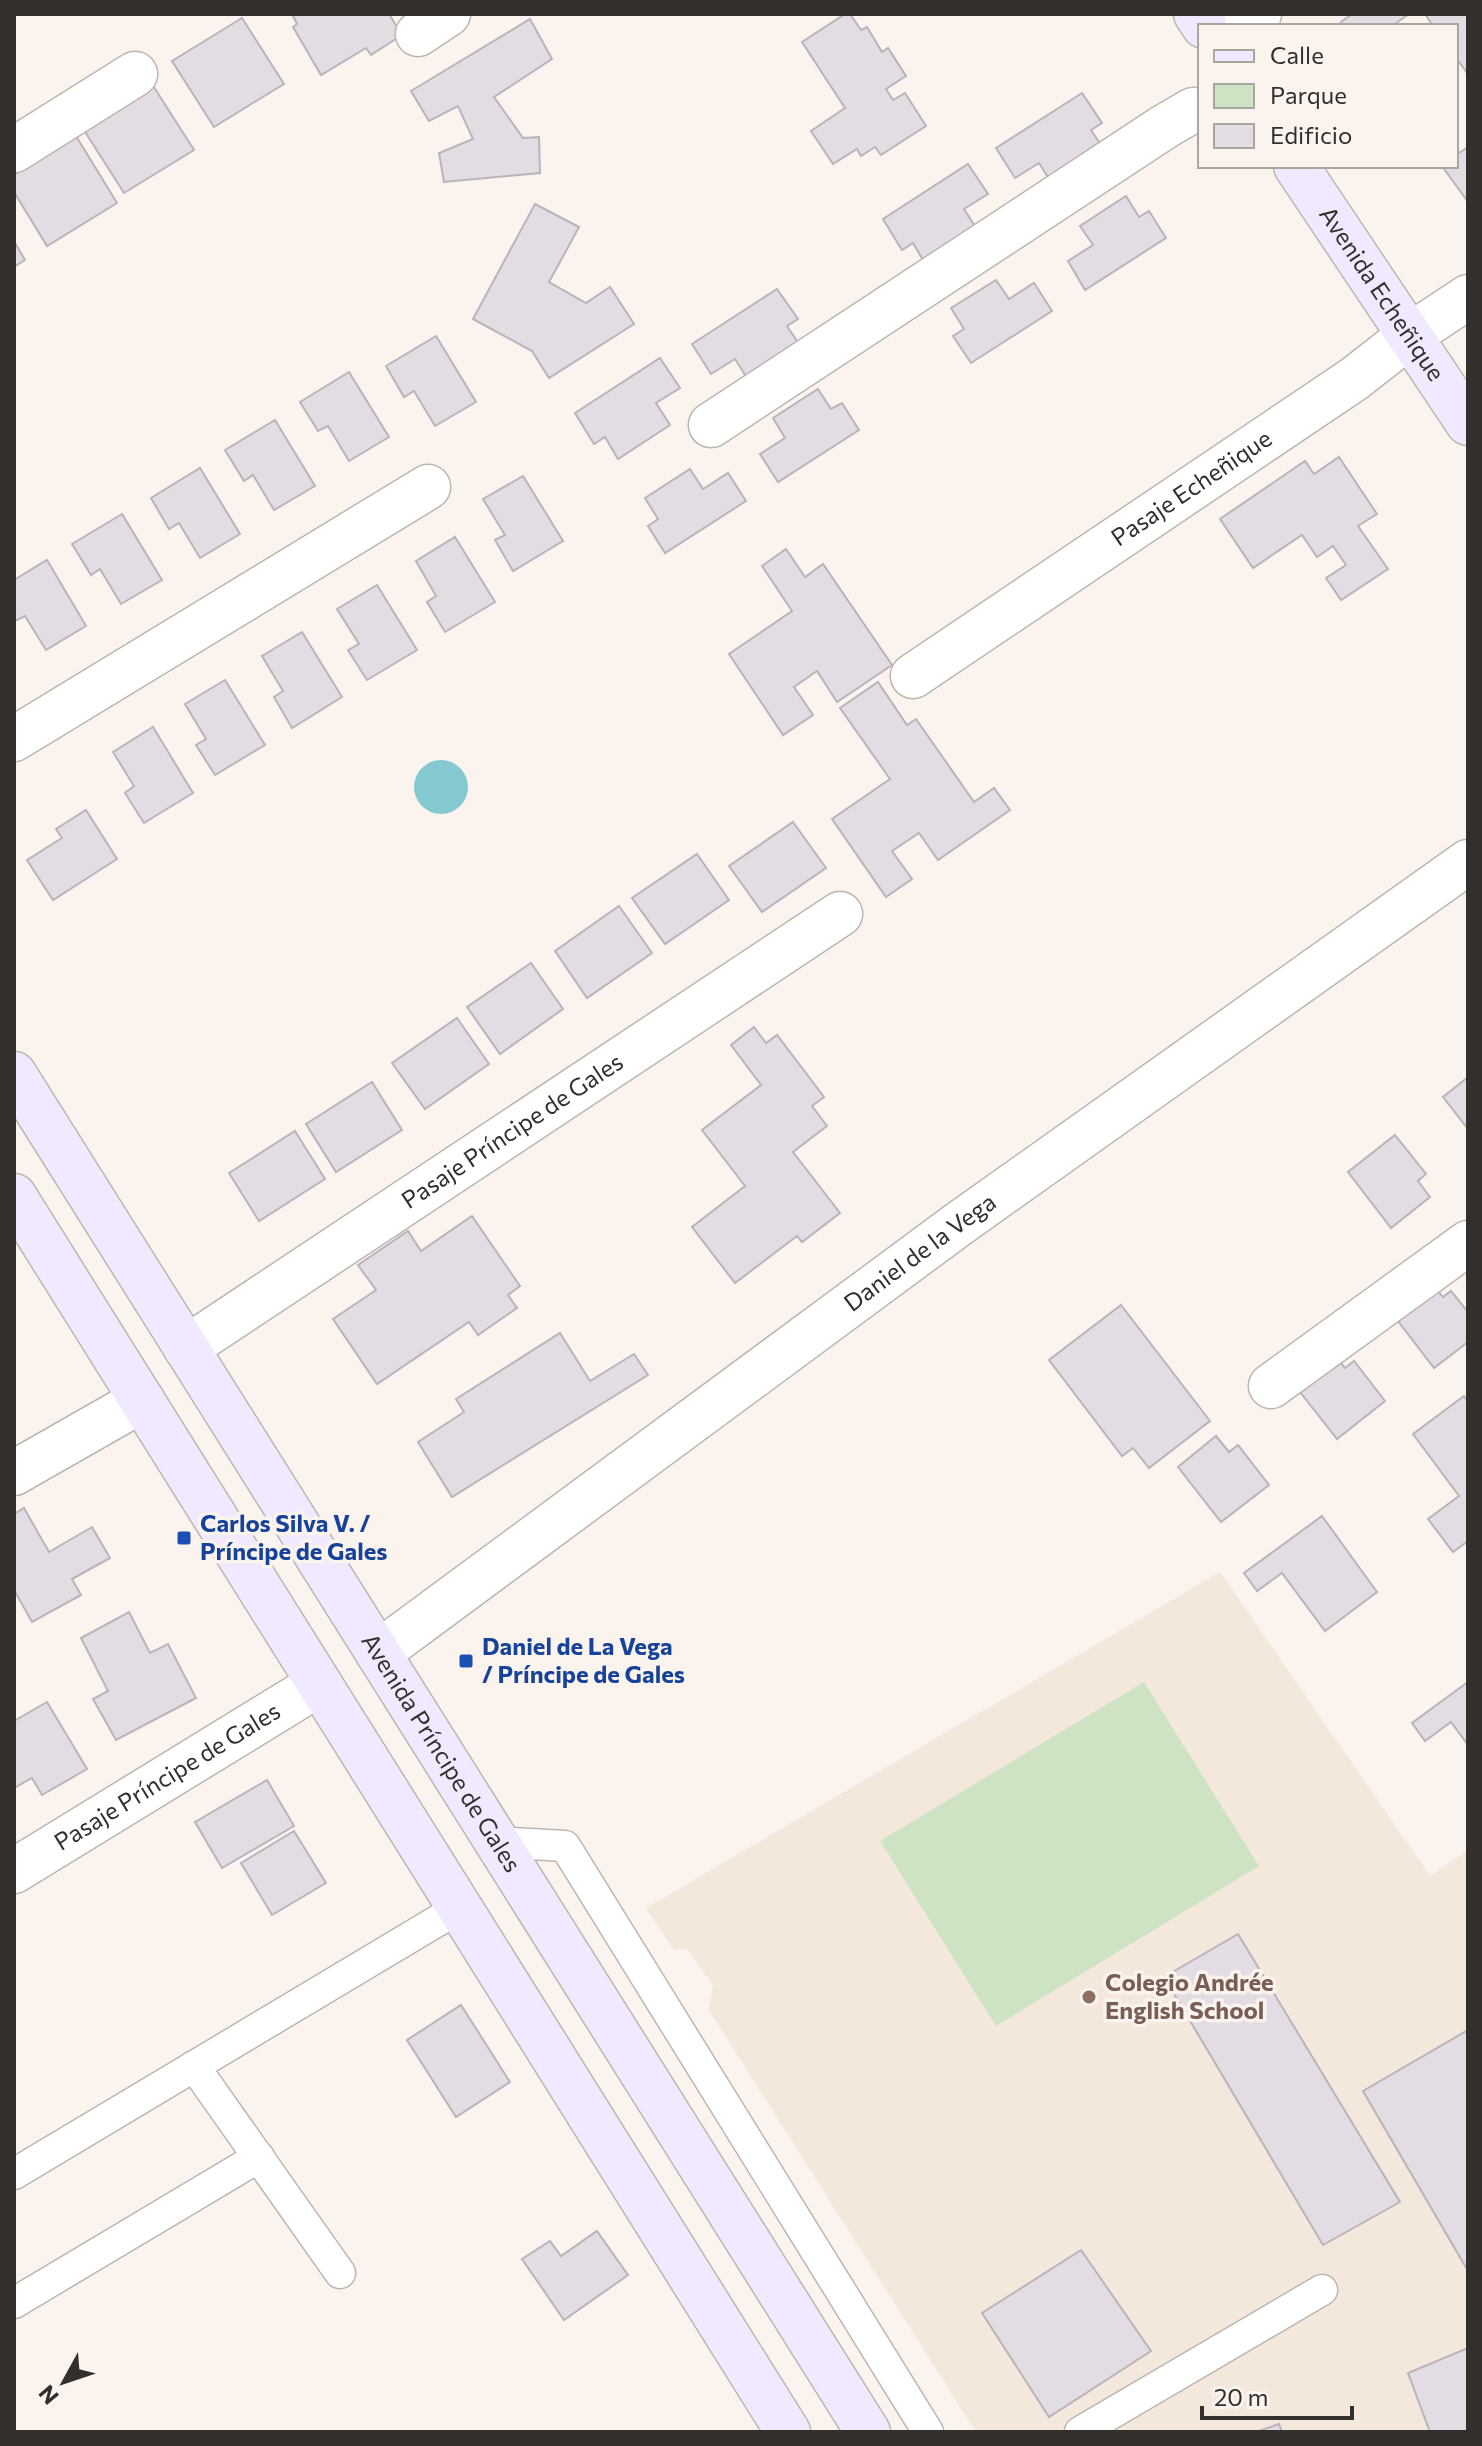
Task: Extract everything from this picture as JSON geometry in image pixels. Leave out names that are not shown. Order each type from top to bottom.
[{"type":"main road","name":"Avenida Echeñique","points":[[1297,168],[1468,423]]},
{"type":"main road","name":"Avenida Príncipe de Gales","points":[[14,1074],[868,2432]]},
{"type":"main road","points":[[14,1196],[788,2432]]},
{"type":"street","points":[[14,150],[135,74]]},
{"type":"street","points":[[711,425],[1198,106]]},
{"type":"street","name":"Pasaje Echeñique","points":[[913,676],[1354,379],[1409,336],[1468,297]]},
{"type":"street","points":[[14,739],[428,487]]},
{"type":"street","name":"Daniel de la Vega","points":[[378,1653],[960,1223],[1468,862]]},
{"type":"street","name":"Pasaje Príncipe de Gales","points":[[186,1348],[840,914]]},
{"type":"street","points":[[1271,1386],[1468,1243]]},
{"type":"street","points":[[14,1473],[142,1400]]},
{"type":"street","name":"Pasaje Príncipe de Gales","points":[[14,1871],[319,1684]]},
{"type":"lane","points":[[496,1842],[565,1846],[928,2432]]},
{"type":"lane","points":[[14,2174],[459,1908]]},
{"type":"lane","points":[[194,2066],[340,2273]]},
{"type":"lane","points":[[14,2303],[259,2157]]},
{"type":"lane","points":[[1080,2432],[1322,2290]]},
{"type":"shaded area","name":"Colegio Andrée English School","points":[[1220,1572],[1430,1876],[1468,1850],[1468,2432],[976,2432],[709,2010],[713,1985],[687,1949],[674,1950],[646,1908]]},
{"type":"green space","points":[[1144,1682],[1259,1866],[996,2026],[880,1841]]},
{"type":"water","points":[[441,760],[460,768],[468,787],[460,806],[441,814],[422,806],[414,787],[422,768]]},
{"type":"building","points":[[292,14],[389,14],[402,35],[371,55],[366,48],[321,75],[293,27],[297,24]]},
{"type":"building","points":[[845,14],[850,14],[861,30],[867,27],[882,52],[888,48],[906,76],[886,89],[893,100],[905,93],[926,126],[881,155],[875,147],[861,156],[857,149],[833,164],[811,131],[845,108],[802,42]]},
{"type":"building","points":[[1352,14],[1409,14],[1395,24],[1341,22]]},
{"type":"building","points":[[1425,14],[1468,14],[1468,74],[1458,61],[1458,24],[1432,24]]},
{"type":"building","points":[[242,18],[284,84],[214,127],[172,61]]},
{"type":"building","points":[[530,19],[552,59],[494,97],[523,138],[539,137],[540,173],[444,182],[439,153],[473,139],[458,106],[429,121],[411,91]]},
{"type":"building","points":[[152,84],[194,150],[124,193],[82,127]]},
{"type":"building","points":[[1082,93],[1102,123],[1091,130],[1105,151],[1053,185],[1039,163],[1015,178],[996,148]]},
{"type":"building","points":[[76,136],[117,203],[47,246],[14,192],[14,175]]},
{"type":"building","points":[[1468,147],[1468,202],[1443,168],[1458,168],[1458,154]]},
{"type":"building","points":[[968,164],[988,194],[964,209],[978,231],[926,265],[913,243],[902,250],[883,219]]},
{"type":"building","points":[[1126,196],[1139,217],[1149,211],[1166,238],[1085,290],[1068,261],[1093,245],[1080,226]]},
{"type":"building","points":[[535,204],[579,227],[549,282],[586,303],[610,287],[634,324],[549,378],[532,351],[473,319]]},
{"type":"building","points":[[14,241],[25,260],[14,267]]},
{"type":"building","points":[[996,280],[1009,299],[1034,283],[1052,311],[971,363],[953,336],[964,329],[951,308]]},
{"type":"building","points":[[777,289],[798,319],[787,326],[801,347],[749,381],[735,359],[711,374],[692,344]]},
{"type":"building","points":[[436,336],[476,402],[435,426],[414,391],[404,397],[386,366]]},
{"type":"building","points":[[660,358],[680,388],[656,403],[670,425],[618,459],[605,437],[594,444],[575,413]]},
{"type":"building","points":[[349,372],[389,437],[349,461],[328,426],[318,431],[300,402]]},
{"type":"building","points":[[818,389],[831,409],[842,403],[859,430],[778,482],[760,454],[785,438],[773,418]]},
{"type":"building","points":[[275,420],[315,486],[274,510],[253,475],[244,481],[225,450]]},
{"type":"building","points":[[1339,457],[1377,514],[1358,526],[1388,569],[1341,600],[1326,578],[1346,565],[1333,546],[1317,557],[1302,535],[1253,568],[1220,519],[1305,461],[1314,474]]},
{"type":"building","points":[[200,468],[240,534],[200,558],[179,523],[169,529],[151,498]]},
{"type":"building","points":[[690,469],[703,489],[728,473],[746,501],[665,553],[648,526],[658,519],[645,498]]},
{"type":"building","points":[[523,476],[563,541],[513,571],[495,540],[505,535],[483,499]]},
{"type":"building","points":[[122,514],[162,580],[121,604],[100,569],[91,575],[72,544]]},
{"type":"building","points":[[455,537],[495,602],[445,632],[427,602],[436,596],[416,561]]},
{"type":"building","points":[[786,549],[805,577],[823,564],[892,665],[837,702],[817,671],[794,687],[813,715],[783,735],[729,654],[792,611],[762,566]]},
{"type":"building","points":[[47,560],[86,626],[46,650],[25,616],[14,619],[14,580]]},
{"type":"building","points":[[377,585],[417,650],[367,680],[348,650],[359,644],[337,609]]},
{"type":"building","points":[[302,632],[342,697],[292,728],[274,697],[283,691],[262,656]]},
{"type":"building","points":[[225,680],[265,745],[215,775],[196,745],[206,739],[185,704]]},
{"type":"building","points":[[878,682],[907,725],[916,719],[974,802],[994,788],[1010,810],[938,860],[919,833],[892,851],[912,879],[886,897],[832,819],[890,779],[840,708]]},
{"type":"building","points":[[153,727],[193,793],[144,823],[125,793],[134,786],[113,752]]},
{"type":"building","points":[[86,810],[117,859],[53,900],[27,860],[62,838],[56,829]]},
{"type":"building","points":[[793,822],[826,868],[762,912],[729,866]]},
{"type":"building","points":[[697,854],[729,900],[665,944],[632,898]]},
{"type":"building","points":[[619,906],[652,953],[587,998],[555,951]]},
{"type":"building","points":[[531,963],[563,1009],[500,1054],[467,1007]]},
{"type":"building","points":[[457,1018],[489,1064],[425,1109],[392,1063]]},
{"type":"building","points":[[754,1027],[766,1043],[777,1035],[824,1097],[812,1106],[827,1126],[793,1152],[840,1213],[802,1242],[797,1236],[735,1283],[692,1227],[745,1186],[702,1130],[761,1085],[731,1045]]},
{"type":"building","points":[[1468,1077],[1468,1129],[1443,1097]]},
{"type":"building","points":[[372,1082],[402,1130],[336,1172],[306,1124]]},
{"type":"building","points":[[295,1131],[325,1179],[259,1221],[229,1173]]},
{"type":"building","points":[[1395,1135],[1426,1174],[1418,1181],[1430,1197],[1391,1228],[1348,1172]]},
{"type":"building","points":[[472,1216],[520,1286],[508,1295],[517,1308],[478,1335],[469,1322],[377,1384],[333,1319],[376,1290],[358,1265],[408,1231],[421,1251]]},
{"type":"building","points":[[1431,1282],[1443,1297],[1451,1291],[1468,1312],[1468,1342],[1434,1368],[1391,1312]]},
{"type":"building","points":[[1121,1305],[1210,1421],[1149,1468],[1133,1448],[1122,1456],[1049,1360]]},
{"type":"building","points":[[560,1333],[590,1381],[634,1354],[648,1375],[452,1497],[418,1442],[464,1412],[456,1399]]},
{"type":"building","points":[[1333,1352],[1345,1368],[1354,1361],[1385,1401],[1337,1439],[1293,1383]]},
{"type":"building","points":[[1464,1396],[1468,1402],[1468,1541],[1453,1552],[1428,1519],[1459,1496],[1413,1434]]},
{"type":"building","points":[[1216,1436],[1229,1452],[1238,1445],[1269,1485],[1221,1522],[1178,1467]]},
{"type":"building","points":[[24,1508],[49,1552],[92,1527],[110,1558],[72,1579],[81,1595],[32,1622],[14,1590],[14,1514]]},
{"type":"building","points":[[1322,1516],[1377,1592],[1325,1631],[1282,1573],[1257,1591],[1244,1573]]},
{"type":"building","points":[[129,1612],[150,1653],[168,1644],[196,1698],[116,1740],[93,1699],[108,1691],[81,1638]]},
{"type":"building","points":[[1468,1682],[1468,1745],[1451,1722],[1425,1741],[1412,1723]]},
{"type":"building","points":[[47,1702],[87,1769],[42,1795],[32,1778],[14,1788],[14,1721]]},
{"type":"building","points":[[267,1780],[294,1826],[222,1868],[195,1822]]},
{"type":"building","points":[[294,1831],[326,1883],[272,1915],[241,1863]]},
{"type":"building","points":[[1238,1934],[1400,2202],[1323,2245],[1164,1977]]},
{"type":"building","points":[[461,2005],[510,2082],[456,2117],[407,2040]]},
{"type":"building","points":[[1468,2030],[1468,2271],[1363,2091]]},
{"type":"building","points":[[597,2231],[628,2275],[564,2320],[522,2259],[550,2241],[561,2256]]},
{"type":"building","points":[[1081,2250],[1151,2351],[1049,2417],[982,2313]]},
{"type":"building","points":[[1468,2348],[1468,2432],[1430,2432],[1408,2373]]},
{"type":"building","points":[[1279,2424],[1282,2432],[1256,2432]]},
{"type":"place","name":"Carlos Silva V. / Príncipe de Gales","points":[[184,1538]]},
{"type":"place","name":"Daniel de La Vega / Príncipe de Gales","points":[[466,1661]]},
{"type":"place","name":"Colegio Andrée English School","points":[[1089,1997]]}]
